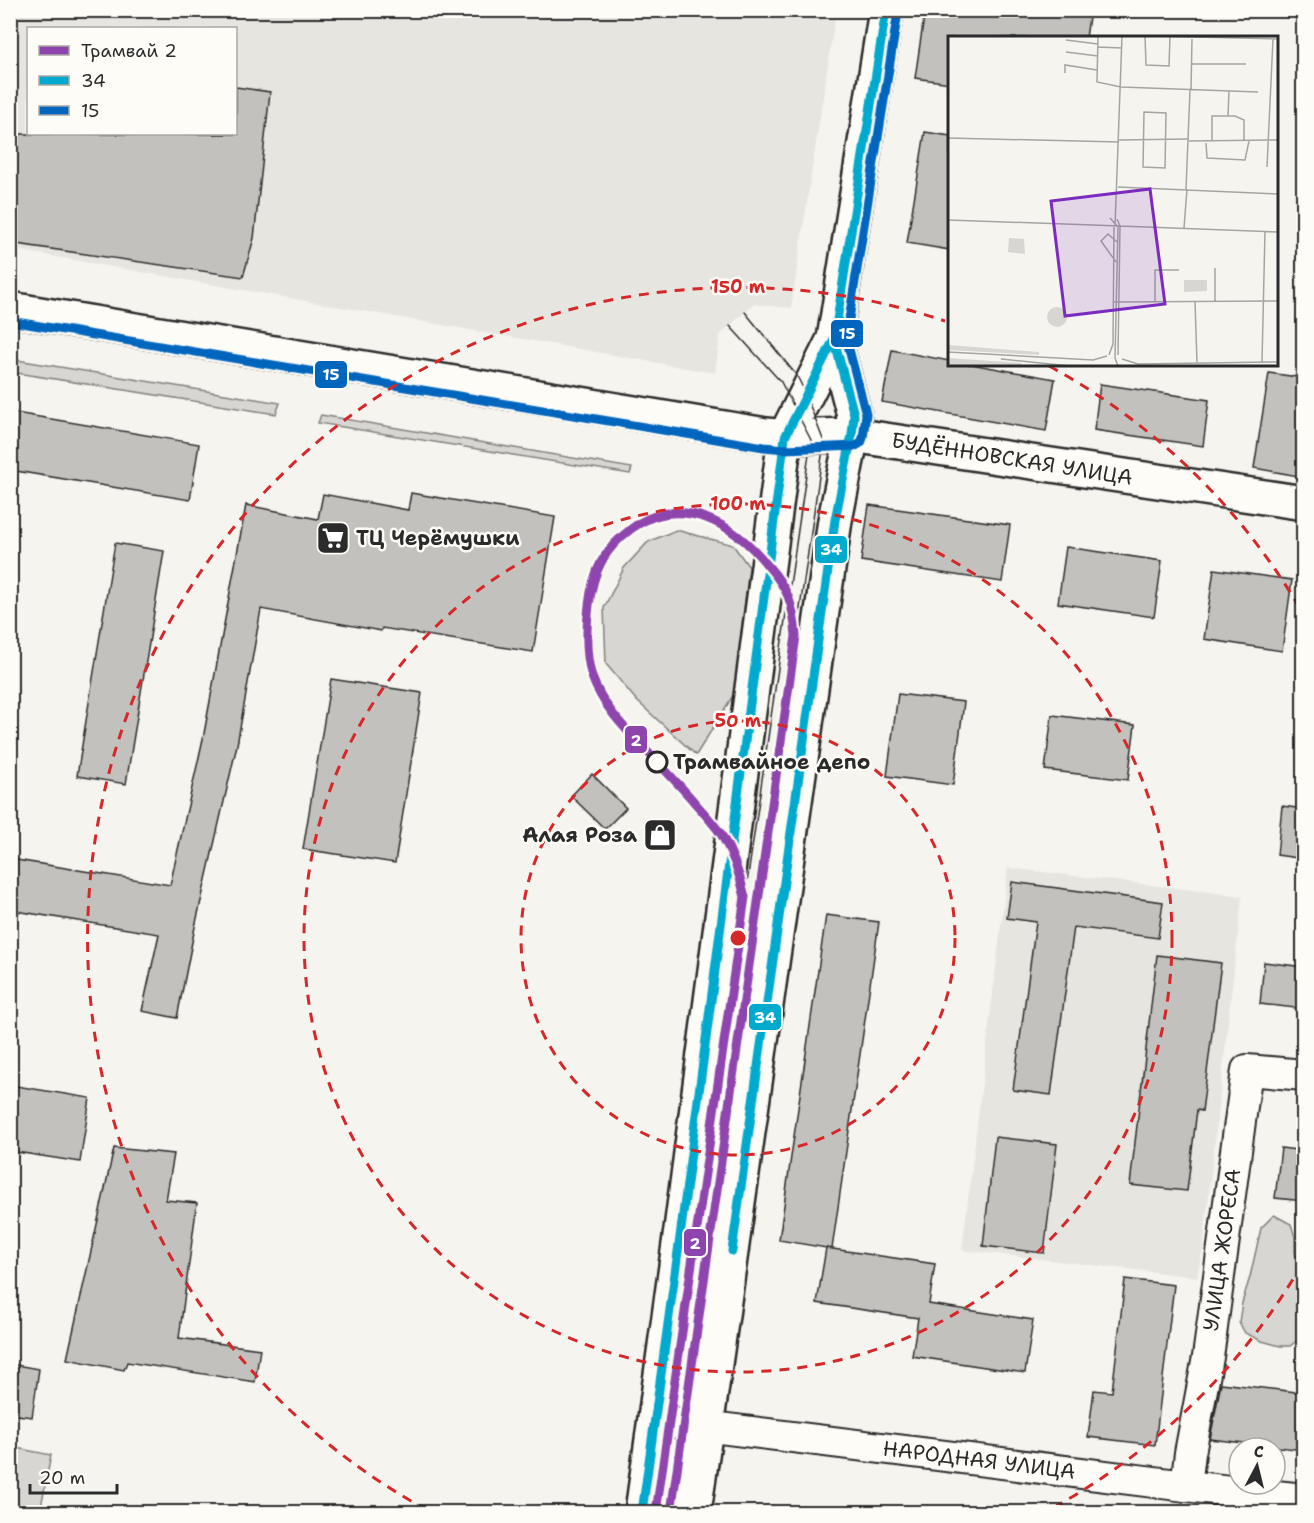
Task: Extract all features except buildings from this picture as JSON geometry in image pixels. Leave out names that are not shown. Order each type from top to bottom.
[{"type":"main road","points":[[642,1512],[785,437],[834,339],[886,10]]},
{"type":"main road","name":"БУДЁННОВСКАЯ УЛИЦА","points":[[10,309],[785,437],[852,435],[1304,503]]},
{"type":"main road","points":[[694,1512],[835,520],[852,435],[854,415],[834,339]]},
{"type":"street","name":"УЛИЦА ЖОРЕСА","points":[[1186,1486],[1208,1357],[1247,1070],[1304,1075]]},
{"type":"street","name":"НАРОДНАЯ УЛИЦА","points":[[655,1420],[1304,1499]]},
{"type":"shaded area","points":[[10,11],[836,11],[791,308],[753,304],[720,335],[715,373],[11,249]]},
{"type":"shaded area","points":[[11,359],[280,403],[276,414],[11,372]]},
{"type":"shaded area","points":[[321,415],[632,468],[630,474],[318,423]]},
{"type":"shaded area","points":[[676,530],[733,545],[749,567],[734,694],[696,755],[637,701],[606,664],[604,608],[624,568],[648,542]]},
{"type":"shaded area","points":[[1008,868],[1242,896],[1203,1248],[1197,1277],[962,1250]]},
{"type":"shaded area","points":[[1274,1215],[1291,1224],[1295,1237],[1295,1252],[1303,1278],[1303,1336],[1290,1346],[1262,1341],[1245,1333],[1239,1322],[1261,1228]]},
{"type":"shaded area","points":[[11,1447],[51,1455],[40,1512],[11,1512]]},
{"type":"tram line","points":[[745,312],[797,376],[824,442],[796,636]]},
{"type":"tram line","points":[[730,326],[781,382],[811,440],[745,897]]},
{"type":"tram line","name":"2","points":[[656,1512],[745,897],[736,865],[721,834],[682,788],[620,722],[601,696],[590,668],[587,632],[593,582],[607,553],[631,529],[650,518],[668,513],[687,513],[723,526],[755,551],[774,573],[786,592],[790,601],[796,636],[671,1512]]},
{"type":"transit line","name":"34","points":[[642,1512],[785,437],[834,339],[886,10]]},
{"type":"transit line","name":"15","points":[[10,321],[764,447],[785,449],[856,446],[863,438],[866,414],[846,338],[898,12]]},
{"type":"transit line","name":"34","points":[[732,1251],[835,520],[852,435],[854,415],[834,339],[838,318]]},
{"type":"place","name":"ТЦ Черёмушки","points":[[333,538]]},
{"type":"place","name":"Трамвайное депо","points":[[657,762]]},
{"type":"place","name":"Алая Роза","points":[[660,835]]}]
